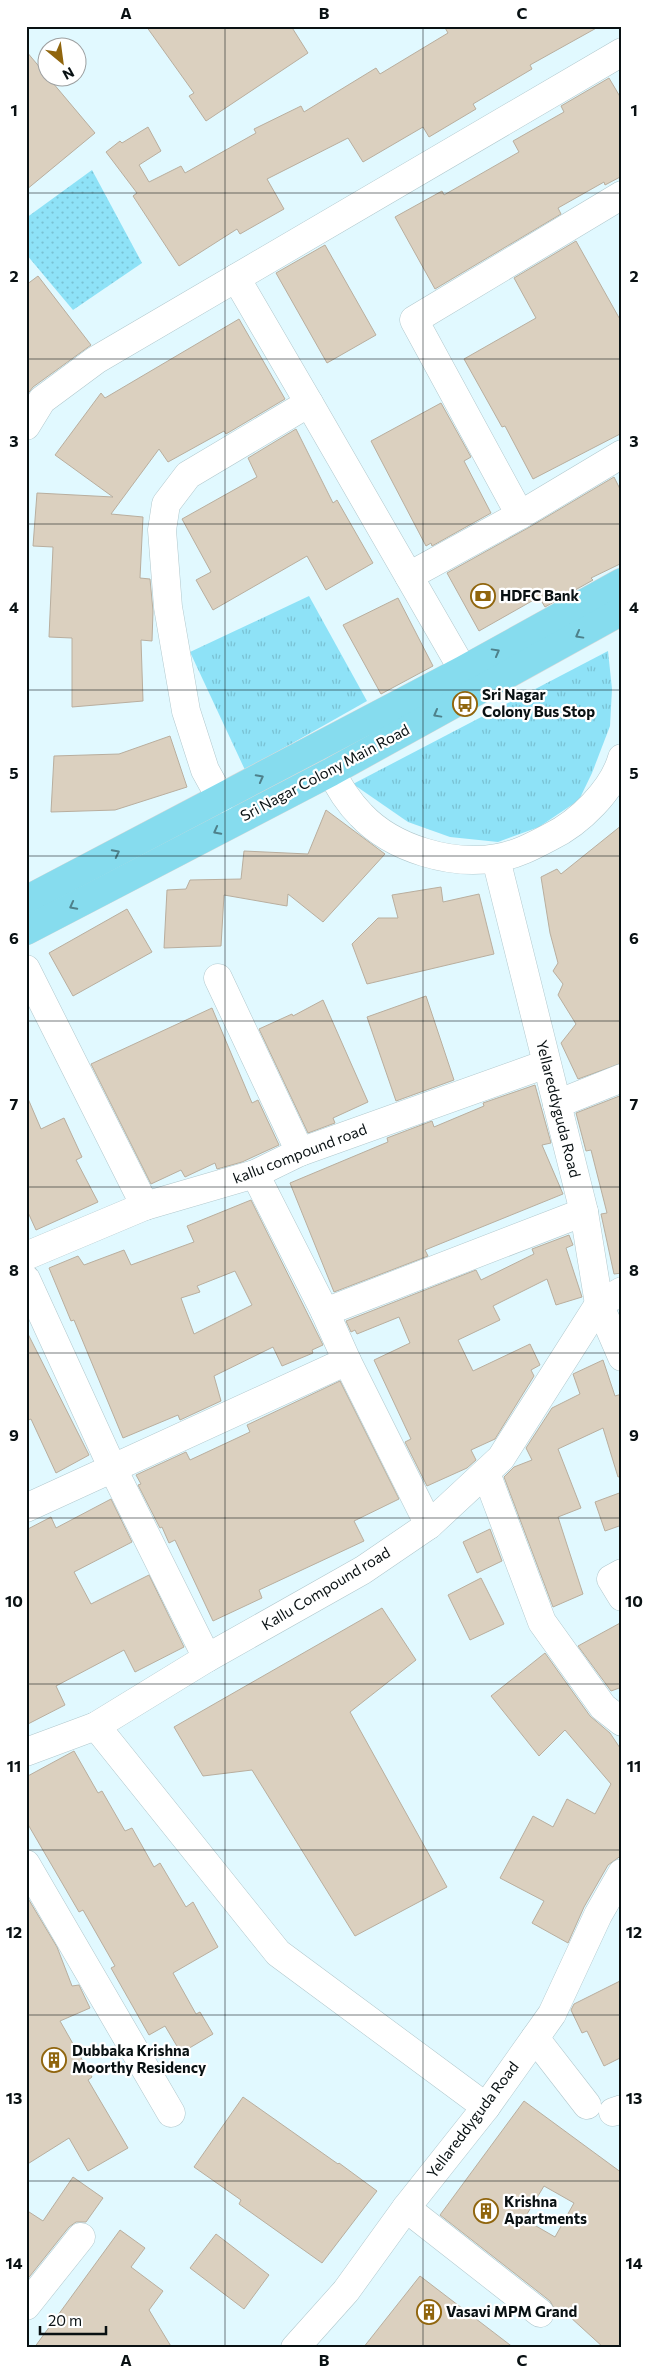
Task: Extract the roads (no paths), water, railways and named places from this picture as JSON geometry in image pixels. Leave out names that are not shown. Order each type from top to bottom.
[{"type":"main road","name":"Sri Nagar Colony Main Road","points":[[26,900],[463,670],[618,602]]},
{"type":"main road","name":"Sri Nagar Colony Main Road","points":[[26,930],[331,772],[618,602]]},
{"type":"street","points":[[26,426],[42,400],[96,360],[622,52]]},
{"type":"street","points":[[520,515],[414,320],[622,195]]},
{"type":"street","points":[[236,278],[463,670]]},
{"type":"street","points":[[221,799],[205,770],[186,711],[168,607],[162,530],[166,504],[188,475],[310,403]]},
{"type":"street","points":[[409,576],[520,515],[622,454]]},
{"type":"street","points":[[331,772],[344,796],[363,817],[403,845],[455,860],[496,858],[517,853],[568,829],[591,808],[621,763]]},
{"type":"street","name":"Yellareddyguda Road","points":[[496,858],[584,1212],[610,1298],[622,1357]]},
{"type":"street","points":[[26,969],[145,1206]]},
{"type":"street","points":[[218,978],[300,1152]]},
{"type":"street","name":"kallu compound road","points":[[26,1256],[145,1206],[255,1174],[300,1152],[546,1064]]},
{"type":"street","points":[[557,1104],[622,1078]]},
{"type":"street","points":[[255,1174],[429,1525]]},
{"type":"street","points":[[325,1312],[584,1212]]},
{"type":"street","points":[[26,1279],[112,1467],[207,1658]]},
{"type":"street","name":"Kallu Compound road","points":[[26,1752],[96,1726],[207,1658],[364,1570],[429,1525],[501,1458],[610,1298]]},
{"type":"street","points":[[26,1508],[347,1361]]},
{"type":"street","points":[[486,1473],[542,1622],[603,1708],[622,1722]]},
{"type":"street","points":[[622,1573],[611,1579],[622,1597]]},
{"type":"street","points":[[96,1726],[278,1953],[486,2107]]},
{"type":"street","points":[[26,1864],[171,2113]]},
{"type":"street","name":"Yellareddyguda Road","points":[[294,2348],[346,2291],[406,2208],[486,2107],[552,2014],[598,1915],[622,1873]]},
{"type":"street","points":[[598,1915],[622,1899]]},
{"type":"street","points":[[534,2038],[587,2105]]},
{"type":"street","points":[[406,2208],[540,2313]]},
{"type":"street","points":[[26,2306],[80,2237]]},
{"type":"place","name":"HDFC Bank","points":[[483,596]]},
{"type":"place","name":"Sri Nagar Colony Bus Stop","points":[[465,704]]},
{"type":"place","name":"Dubbaka Krishna Moorthy Residency","points":[[54,2060]]},
{"type":"place","name":"Krishna Apartments","points":[[486,2211]]},
{"type":"place","name":"Vasavi MPM Grand","points":[[429,2312]]}]
